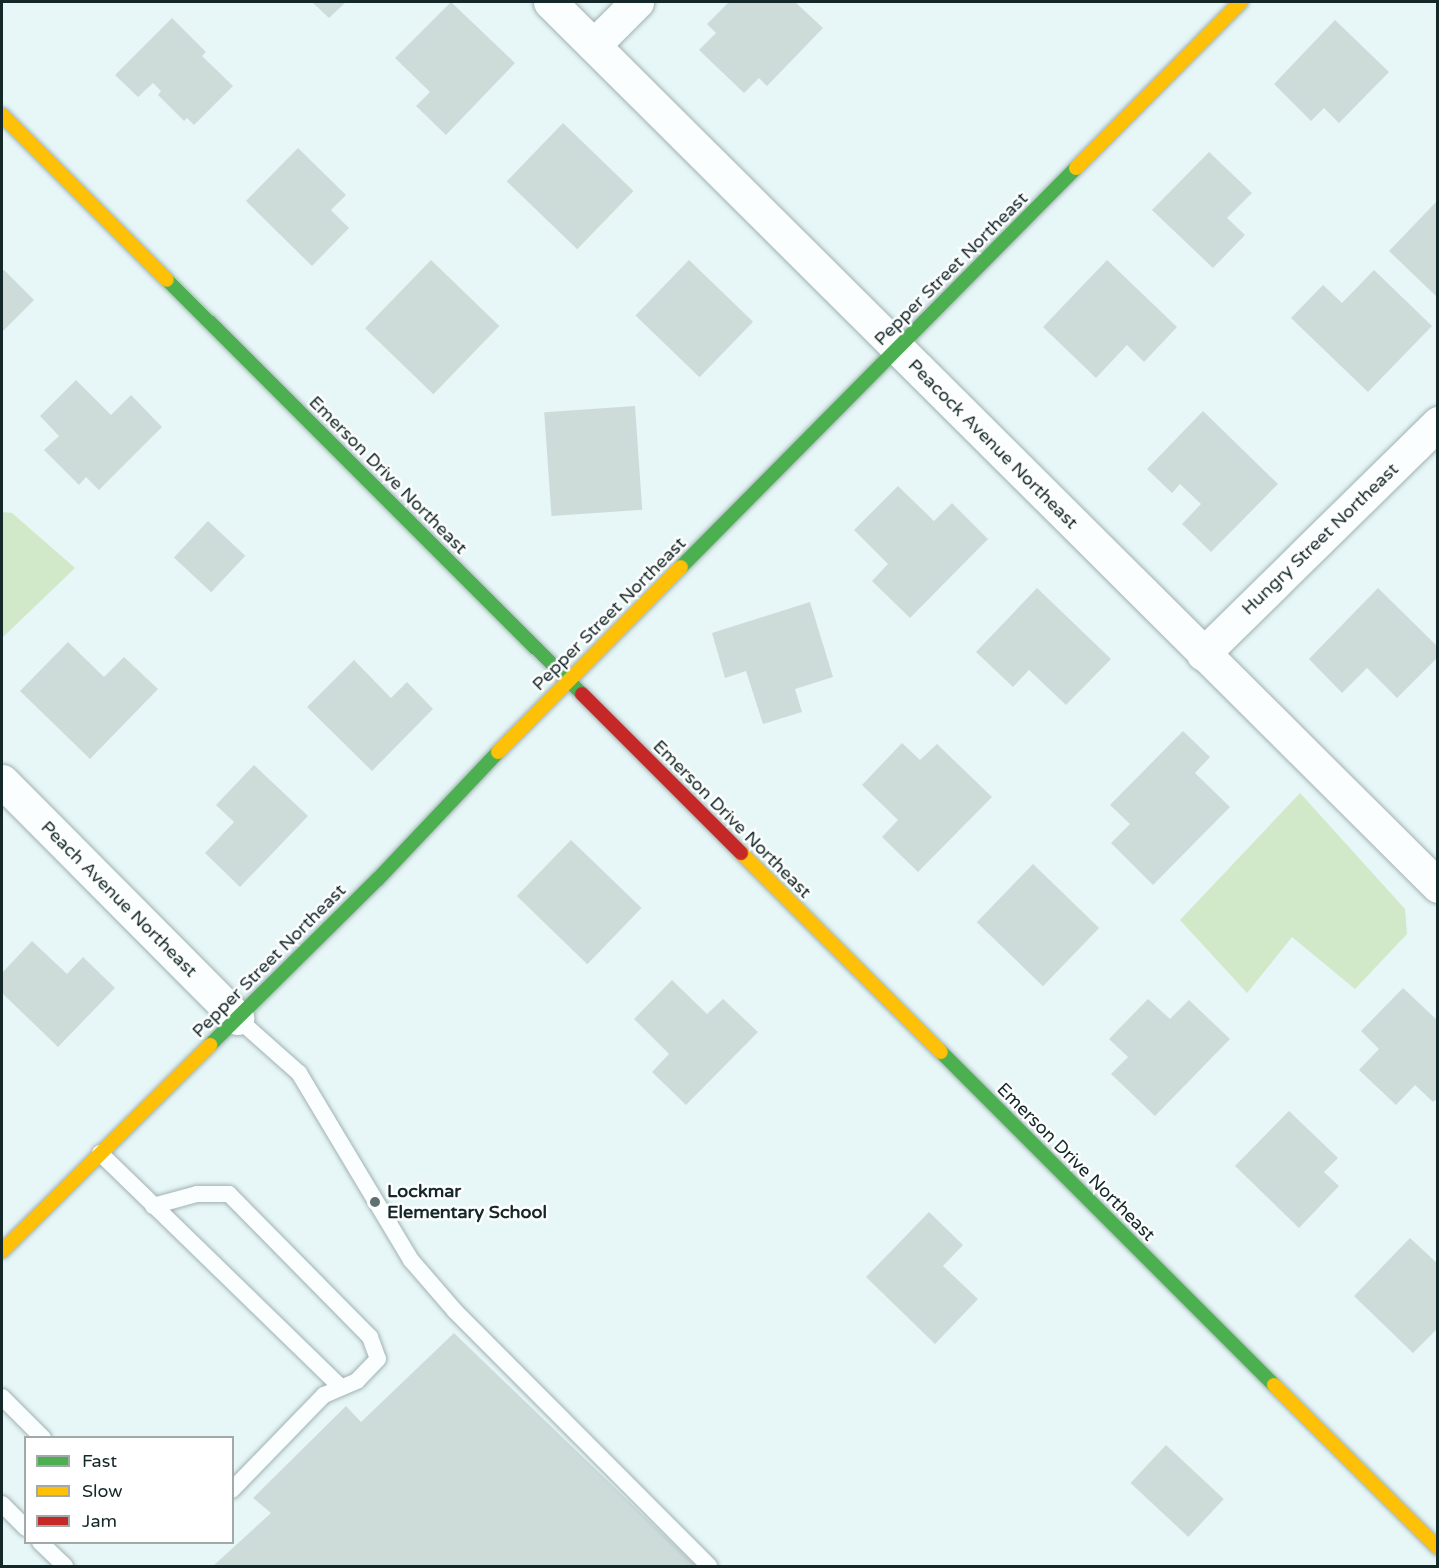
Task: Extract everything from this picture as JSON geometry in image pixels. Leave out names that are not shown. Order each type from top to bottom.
[{"type":"street","name":"Peacock Avenue Northeast","points":[[550,2],[1437,886]]},
{"type":"street","points":[[594,45],[637,2]]},
{"type":"street","name":"Pepper Street Northeast","points":[[2,1251],[378,879],[568,681],[1241,2]]},
{"type":"street","name":"Emerson Drive Northeast","points":[[2,115],[1437,1548]]},
{"type":"street","name":"Hungry Street Northeast","points":[[1203,654],[1437,423]]},
{"type":"street","name":"Peach Avenue Northeast","points":[[2,781],[237,1018]]},
{"type":"lane","points":[[237,1018],[299,1073],[411,1260],[455,1311],[709,1566]]},
{"type":"lane","points":[[100,1153],[342,1388]]},
{"type":"lane","points":[[153,1206],[197,1194],[228,1194],[370,1337],[378,1359],[357,1381],[324,1395],[234,1488]]},
{"type":"lane","points":[[2,1397],[42,1436]]},
{"type":"lane","points":[[2,1504],[24,1526]]},
{"type":"lane","points":[[42,1544],[65,1566]]},
{"type":"green space","points":[[2,512],[12,513],[75,568],[2,638]]},
{"type":"green space","points":[[1300,793],[1405,909],[1407,934],[1355,989],[1292,937],[1247,993],[1180,920]]},
{"type":"building","points":[[312,2],[346,2],[329,18]]},
{"type":"building","points":[[451,2],[515,63],[446,135],[416,106],[430,92],[395,58]]},
{"type":"building","points":[[729,2],[795,2],[823,28],[767,86],[759,78],[744,93],[699,50],[716,33],[707,24]]},
{"type":"building","points":[[172,18],[206,52],[202,56],[233,86],[194,125],[187,118],[184,121],[158,95],[161,91],[153,83],[138,97],[115,75]]},
{"type":"building","points":[[1335,20],[1389,72],[1339,123],[1324,108],[1311,121],[1274,84]]},
{"type":"building","points":[[563,123],[633,191],[577,249],[507,181]]},
{"type":"building","points":[[298,148],[346,195],[331,210],[349,228],[312,266],[246,201]]},
{"type":"building","points":[[1209,152],[1252,193],[1227,218],[1245,235],[1213,268],[1152,210]]},
{"type":"building","points":[[1438,200],[1438,298],[1389,251]]},
{"type":"building","points":[[431,260],[499,326],[433,394],[365,328]]},
{"type":"building","points":[[689,260],[753,322],[700,377],[636,315]]},
{"type":"building","points":[[1107,260],[1177,327],[1144,362],[1127,345],[1096,378],[1043,327]]},
{"type":"building","points":[[4,270],[34,300],[2,332],[2,272]]},
{"type":"building","points":[[1374,270],[1432,326],[1368,392],[1291,318],[1323,285],[1342,303]]},
{"type":"building","points":[[76,380],[111,415],[131,395],[162,427],[99,490],[86,477],[79,485],[44,450],[59,436],[40,416]]},
{"type":"building","points":[[635,406],[642,510],[551,516],[544,412]]},
{"type":"building","points":[[1203,411],[1278,484],[1211,552],[1182,524],[1201,504],[1180,484],[1172,493],[1147,469]]},
{"type":"building","points":[[898,486],[934,521],[952,503],[988,539],[910,618],[872,581],[888,564],[854,530]]},
{"type":"building","points":[[208,521],[245,556],[211,592],[174,558]]},
{"type":"building","points":[[1037,588],[1111,659],[1066,705],[1029,670],[1013,687],[976,652]]},
{"type":"building","points":[[1378,588],[1438,647],[1438,657],[1397,698],[1367,668],[1342,693],[1309,659]]},
{"type":"building","points":[[810,602],[833,677],[795,689],[802,712],[763,724],[746,671],[725,678],[712,633]]},
{"type":"building","points":[[68,642],[104,677],[124,657],[158,689],[90,759],[20,691]]},
{"type":"building","points":[[354,660],[391,698],[407,682],[433,709],[372,771],[307,707]]},
{"type":"building","points":[[1183,731],[1210,757],[1195,773],[1230,807],[1153,885],[1111,843],[1130,824],[1110,805]]},
{"type":"building","points":[[902,743],[920,760],[937,744],[992,797],[918,872],[882,837],[898,820],[862,785]]},
{"type":"building","points":[[254,765],[308,816],[240,887],[205,853],[234,822],[216,805]]},
{"type":"building","points":[[571,840],[641,908],[587,964],[517,896]]},
{"type":"building","points":[[1033,864],[1099,928],[1043,986],[977,922]]},
{"type":"building","points":[[32,941],[67,974],[83,957],[115,988],[58,1047],[2,993],[2,973]]},
{"type":"building","points":[[672,980],[707,1014],[723,999],[758,1032],[686,1105],[652,1072],[669,1054],[634,1019]]},
{"type":"building","points":[[1403,988],[1438,1021],[1438,1098],[1433,1102],[1415,1085],[1396,1105],[1359,1070],[1379,1049],[1361,1031]]},
{"type":"building","points":[[1148,999],[1170,1019],[1189,1000],[1230,1039],[1155,1116],[1111,1074],[1128,1057],[1109,1039]]},
{"type":"building","points":[[1289,1111],[1338,1158],[1324,1172],[1339,1186],[1299,1228],[1235,1166]]},
{"type":"building","points":[[929,1212],[963,1245],[943,1266],[978,1299],[935,1344],[866,1277]]},
{"type":"building","points":[[1410,1238],[1438,1264],[1438,1328],[1413,1353],[1354,1296]]},
{"type":"building","points":[[454,1333],[696,1566],[213,1566],[271,1513],[253,1498],[346,1406],[361,1422]]},
{"type":"building","points":[[1166,1445],[1224,1499],[1188,1537],[1131,1483]]},
{"type":"traffic: fast","points":[[681,567],[1076,168]]},
{"type":"traffic: fast","points":[[167,280],[582,694]]},
{"type":"traffic: fast","points":[[210,1045],[378,879],[498,752]]},
{"type":"traffic: fast","points":[[941,1052],[1274,1385]]},
{"type":"traffic: slow","points":[[1076,168],[1241,2]]},
{"type":"traffic: slow","points":[[2,115],[167,280]]},
{"type":"traffic: slow","points":[[498,752],[681,567]]},
{"type":"traffic: slow","points":[[741,853],[941,1052]]},
{"type":"traffic: slow","points":[[2,1251],[210,1045]]},
{"type":"traffic: slow","points":[[1274,1385],[1438,1548]]},
{"type":"traffic: jam","points":[[582,694],[741,853]]},
{"type":"place","name":"Lockmar Elementary School","points":[[375,1202]]}]
